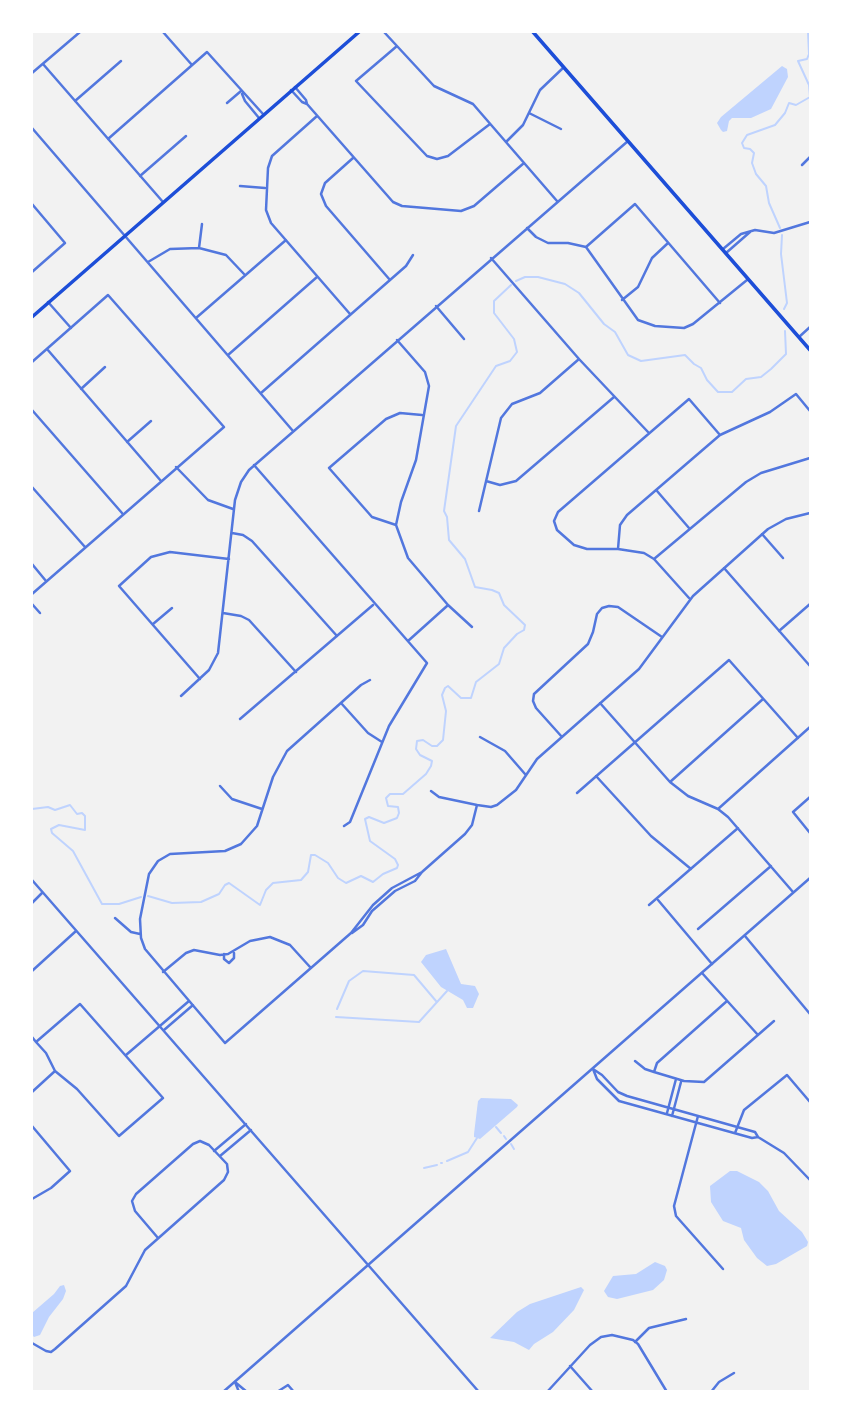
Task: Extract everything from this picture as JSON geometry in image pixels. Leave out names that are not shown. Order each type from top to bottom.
[{"type":"main road","points":[[32,317],[359,32]]},
{"type":"main road","points":[[533,32],[810,351]]},
{"type":"street","points":[[32,73],[80,32]]},
{"type":"street","points":[[163,32],[192,65]]},
{"type":"street","points":[[384,32],[434,86],[473,104],[558,202]]},
{"type":"street","points":[[397,46],[356,81],[427,156],[437,159],[448,156],[490,124]]},
{"type":"street","points":[[108,139],[207,52],[241,91],[245,101],[261,116]]},
{"type":"street","points":[[75,101],[121,61]]},
{"type":"street","points":[[43,64],[163,202]]},
{"type":"street","points":[[506,142],[523,125],[540,90],[564,67]]},
{"type":"street","points":[[293,88],[302,102],[307,104],[393,202],[402,206],[461,211],[474,205],[524,163]]},
{"type":"street","points":[[227,103],[241,91]]},
{"type":"street","points":[[528,113],[561,129]]},
{"type":"street","points":[[317,116],[272,156],[266,188],[267,218],[350,314]]},
{"type":"street","points":[[32,128],[293,430]]},
{"type":"street","points":[[141,176],[186,136]]},
{"type":"street","points":[[181,696],[200,680],[218,653],[234,509],[239,487],[254,465],[628,141]]},
{"type":"street","points":[[802,164],[810,157]]},
{"type":"street","points":[[353,158],[325,183],[321,194],[326,206],[390,280]]},
{"type":"street","points":[[240,186],[266,188]]},
{"type":"street","points":[[32,204],[65,243],[32,272]]},
{"type":"street","points":[[586,247],[635,204],[720,303]]},
{"type":"street","points":[[724,251],[752,231],[774,233],[810,222]]},
{"type":"street","points":[[199,248],[202,224]]},
{"type":"street","points":[[527,228],[548,243],[586,247],[638,320],[655,326],[676,328],[693,324],[748,279]]},
{"type":"street","points":[[196,318],[286,240]]},
{"type":"street","points":[[622,300],[638,286],[652,258],[668,243]]},
{"type":"street","points":[[148,262],[170,249],[199,248],[226,255],[245,275]]},
{"type":"street","points":[[261,393],[390,280],[413,255]]},
{"type":"street","points":[[491,258],[579,359],[648,432]]},
{"type":"street","points":[[228,355],[317,277]]},
{"type":"street","points":[[32,362],[108,295],[224,427],[32,594]]},
{"type":"street","points":[[48,302],[71,328]]},
{"type":"street","points":[[436,306],[464,339]]},
{"type":"street","points":[[799,337],[810,327]]},
{"type":"street","points":[[397,340],[425,372],[429,386],[416,460],[401,502],[396,526],[408,558],[448,605],[472,627]]},
{"type":"street","points":[[47,349],[161,481]]},
{"type":"street","points":[[479,511],[501,418],[512,404],[540,393],[579,359]]},
{"type":"street","points":[[81,389],[105,367]]},
{"type":"street","points":[[618,549],[620,525],[627,515],[720,435],[770,412],[796,394],[810,411]]},
{"type":"street","points":[[486,481],[500,485],[516,481],[614,397]]},
{"type":"street","points":[[689,599],[654,559],[644,553],[618,549],[587,549],[574,545],[565,539],[555,526],[555,517],[689,398],[720,435]]},
{"type":"street","points":[[32,410],[123,514]]},
{"type":"street","points":[[396,526],[372,517],[329,468],[386,419],[400,413],[423,415]]},
{"type":"street","points":[[127,442],[151,421]]},
{"type":"street","points":[[654,559],[761,472],[810,458]]},
{"type":"street","points":[[254,465],[373,604],[425,660],[426,666],[416,678],[382,742],[350,822],[344,827]]},
{"type":"street","points":[[176,467],[208,500],[234,509]]},
{"type":"street","points":[[32,487],[85,547]]},
{"type":"street","points":[[657,491],[689,528]]},
{"type":"street","points":[[431,791],[439,797],[477,805],[491,807],[502,802],[516,790],[534,763],[633,675],[689,599],[762,534],[780,522],[810,513]]},
{"type":"street","points":[[232,533],[252,541],[337,636]]},
{"type":"street","points":[[762,534],[783,558]]},
{"type":"street","points":[[200,680],[119,586],[151,557],[170,552],[229,559]]},
{"type":"street","points":[[32,564],[46,581]]},
{"type":"street","points":[[724,568],[810,666]]},
{"type":"street","points":[[32,604],[40,613]]},
{"type":"street","points":[[240,719],[373,604]]},
{"type":"street","points":[[779,631],[810,604]]},
{"type":"street","points":[[408,641],[448,605]]},
{"type":"street","points":[[562,737],[536,708],[533,698],[536,690],[588,644],[597,614],[609,606],[627,611],[662,637]]},
{"type":"street","points":[[153,624],[172,608]]},
{"type":"street","points":[[223,613],[249,620],[296,672]]},
{"type":"street","points":[[577,793],[729,660],[798,738]]},
{"type":"street","points":[[370,680],[299,738],[282,758],[254,831],[233,849],[176,853],[158,861],[147,881],[140,934],[145,948],[163,972],[225,1043],[310,967],[363,925],[372,911],[395,891],[415,881],[469,829],[477,805]]},
{"type":"street","points":[[670,782],[763,699]]},
{"type":"street","points":[[341,703],[368,733],[382,742]]},
{"type":"street","points":[[600,704],[670,782],[688,796],[718,809],[738,828],[794,893]]},
{"type":"street","points":[[718,809],[810,727]]},
{"type":"street","points":[[480,737],[505,751],[526,775]]},
{"type":"street","points":[[596,776],[651,836],[691,869]]},
{"type":"street","points":[[220,786],[232,799],[263,810]]},
{"type":"street","points":[[810,797],[793,812],[810,833]]},
{"type":"street","points":[[649,905],[738,828]]},
{"type":"street","points":[[698,929],[771,866]]},
{"type":"street","points":[[223,1391],[810,878]]},
{"type":"street","points":[[32,880],[479,1391]]},
{"type":"street","points":[[32,903],[43,893]]},
{"type":"street","points":[[657,899],[712,964]]},
{"type":"street","points":[[115,918],[131,932],[140,934]]},
{"type":"street","points":[[32,971],[77,931]]},
{"type":"street","points":[[745,936],[810,1014]]},
{"type":"street","points":[[163,972],[186,953],[194,950],[233,953],[250,941],[270,937],[290,945],[310,967]]},
{"type":"street","points":[[226,954],[224,959],[229,963],[234,958],[233,953]]},
{"type":"street","points":[[702,973],[758,1035]]},
{"type":"street","points":[[126,1055],[189,1000]]},
{"type":"street","points":[[654,1072],[657,1063],[669,1051],[727,1001]]},
{"type":"street","points":[[32,1037],[36,1042],[46,1053],[55,1071],[77,1088],[119,1136],[163,1098],[80,1004],[36,1042]]},
{"type":"street","points":[[164,1030],[193,1005]]},
{"type":"street","points":[[635,1060],[645,1069],[681,1081],[704,1082],[774,1021]]},
{"type":"street","points":[[593,1069],[618,1092],[755,1132],[758,1137],[784,1153],[810,1180]]},
{"type":"street","points":[[593,1069],[597,1079],[619,1101],[752,1138],[758,1137]]},
{"type":"street","points":[[32,1092],[55,1071]]},
{"type":"street","points":[[736,1133],[744,1110],[787,1075],[810,1102]]},
{"type":"street","points":[[667,1115],[676,1079]]},
{"type":"street","points":[[672,1116],[681,1081]]},
{"type":"street","points":[[613,1096],[618,1092]]},
{"type":"street","points":[[673,1093],[678,1094]]},
{"type":"street","points":[[698,1116],[674,1206],[677,1216],[723,1269]]},
{"type":"street","points":[[214,1151],[246,1124]]},
{"type":"street","points":[[32,1126],[70,1171],[51,1188],[32,1199]]},
{"type":"street","points":[[220,1156],[251,1130]]},
{"type":"street","points":[[32,1343],[51,1352],[127,1286],[145,1250],[224,1180],[228,1172],[227,1164],[200,1141],[193,1144],[136,1194],[132,1201],[135,1212],[158,1237]]},
{"type":"street","points":[[635,1342],[649,1328],[686,1319]]},
{"type":"street","points":[[547,1391],[601,1337],[612,1335],[635,1342],[667,1391]]},
{"type":"street","points":[[570,1366],[593,1391]]},
{"type":"street","points":[[710,1391],[734,1373]]},
{"type":"street","points":[[234,1382],[239,1391]]},
{"type":"street","points":[[234,1382],[247,1391]]},
{"type":"street","points":[[277,1391],[288,1385],[294,1391]]},
{"type":"street","points":[[505,1391],[517,1391]]},
{"type":"water","points":[[782,66],[787,69],[788,77],[771,109],[751,118],[732,118],[727,131],[723,132],[717,123],[721,117]]},
{"type":"water","points":[[446,949],[461,984],[475,986],[479,994],[473,1008],[467,1008],[463,1000],[441,987],[421,962],[426,955]]},
{"type":"water","points":[[481,1098],[511,1099],[518,1105],[480,1139],[474,1137],[474,1134],[478,1101]]},
{"type":"water","points":[[730,1171],[737,1171],[759,1182],[768,1191],[779,1211],[802,1232],[808,1242],[807,1246],[776,1264],[767,1266],[757,1258],[744,1240],[741,1228],[723,1221],[711,1202],[710,1186]]},
{"type":"water","points":[[655,1262],[665,1266],[667,1270],[664,1280],[653,1290],[617,1299],[608,1297],[604,1291],[613,1276],[636,1274]]},
{"type":"water","points":[[64,1285],[66,1291],[63,1299],[49,1317],[40,1335],[34,1337],[32,1313]]},
{"type":"water","points":[[581,1287],[584,1290],[574,1310],[553,1332],[529,1350],[514,1342],[490,1338],[517,1312],[530,1304]]},
{"type":"waterway","points":[[780,228],[769,203],[766,186],[756,174],[752,163],[754,153],[744,148],[742,143],[747,135],[775,125],[789,103],[796,105],[810,97],[809,85],[798,61],[807,59],[809,54],[808,32]]},
{"type":"waterway","points":[[782,235],[781,254],[787,303],[784,309]]},
{"type":"waterway","points":[[516,281],[525,277],[538,277],[565,284],[579,293],[604,324],[615,332],[628,355],[641,361],[685,355],[701,368],[718,392],[732,392],[746,379],[761,377],[771,369],[786,354],[785,331]]},
{"type":"waterway","points":[[148,896],[172,903],[201,902],[219,894],[229,883],[260,905],[266,890],[273,883],[301,880],[308,872],[311,855],[328,863],[338,878],[346,883],[361,876],[373,882],[397,868],[395,859],[370,841],[365,819],[369,817],[384,823],[397,818],[398,807],[388,806],[386,798],[390,794],[403,794],[426,774],[431,766],[432,761],[420,755],[416,749],[417,741],[423,740],[437,746],[443,740],[446,711],[442,695],[445,688],[448,686],[461,698],[471,698],[476,682],[499,664],[504,648],[524,630],[525,625],[504,605],[499,593],[475,587],[465,559],[449,540],[444,511],[456,426],[496,366],[510,361],[517,352],[514,339],[494,313],[494,301],[511,285]]},
{"type":"waterway","points":[[32,809],[48,807],[55,810],[70,805],[77,814],[82,813],[85,816],[85,830],[59,825],[51,829],[52,833],[73,851],[102,904],[119,904],[141,897]]},
{"type":"waterway","points":[[337,1009],[349,981],[363,971],[414,975],[436,1001]]},
{"type":"waterway","points":[[336,1017],[419,1022],[447,991]]},
{"type":"waterway","points":[[496,1127],[501,1133]]},
{"type":"waterway","points":[[447,1161],[468,1152],[477,1138]]},
{"type":"waterway","points":[[511,1144],[514,1149]]},
{"type":"waterway","points":[[424,1168],[437,1165]]}]
